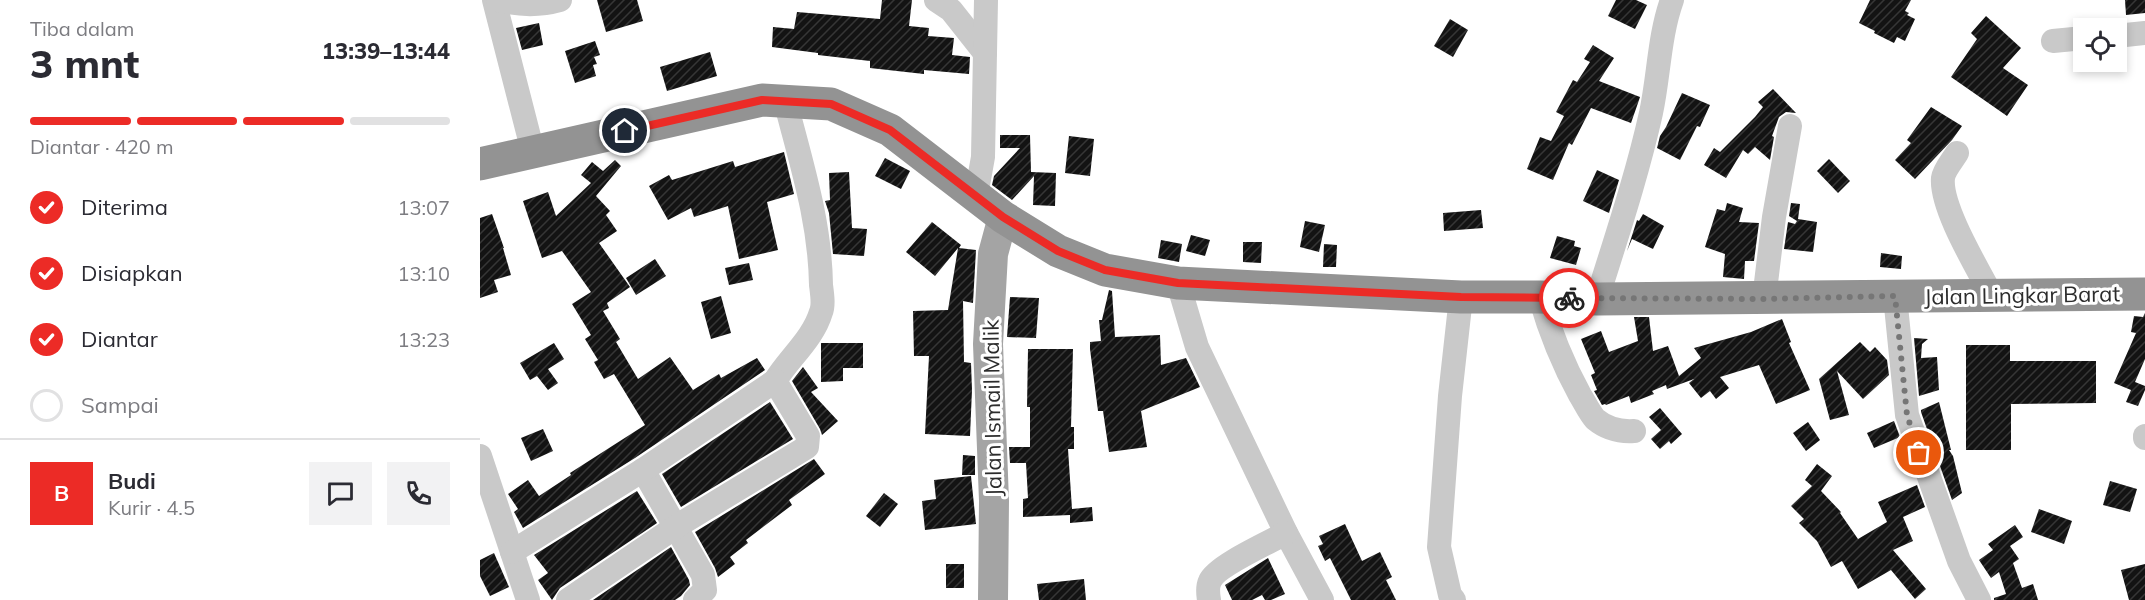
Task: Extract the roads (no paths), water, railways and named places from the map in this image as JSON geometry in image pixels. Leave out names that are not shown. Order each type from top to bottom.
[{"type":"highway","name":"Jalan Lingkar Barat","points":[[480,164],[762,100],[785,100],[831,104],[890,130],[1003,217],[1058,251],[1105,270],[1178,283],[1461,297],[1597,299],[2145,294]]},
{"type":"main road","name":"Jalan Ismail Malik","points":[[993,600],[994,501],[988,344],[993,254],[1003,217]]},
{"type":"street","points":[[533,152],[496,0],[514,4],[548,3],[560,0]]},
{"type":"street","points":[[936,0],[951,10],[985,53]]},
{"type":"street","points":[[976,196],[983,157],[986,0]]},
{"type":"street","points":[[1597,299],[1628,200],[1651,112],[1666,17],[1672,0]]},
{"type":"street","points":[[2127,35],[2145,33]]},
{"type":"street","points":[[2053,41],[2073,39]]},
{"type":"street","points":[[512,552],[643,470],[775,381],[785,365],[808,339],[822,311],[816,218],[785,100]]},
{"type":"street","points":[[1764,299],[1774,217],[1790,126]]},
{"type":"street","points":[[1957,153],[1943,177],[1944,195],[1956,226],[1992,296]]},
{"type":"street","points":[[1178,283],[1197,347],[1286,533],[1322,600]]},
{"type":"street","points":[[1895,296],[1907,415],[1959,561],[1979,600]]},
{"type":"street","points":[[1454,600],[1450,595],[1439,547],[1450,396],[1461,297]]},
{"type":"street","points":[[1540,297],[1551,335],[1570,378],[1590,413],[1609,428],[1621,432],[1634,430]]},
{"type":"street","points":[[567,600],[677,526],[807,447],[808,436],[775,381]]},
{"type":"street","points":[[480,456],[528,600]]},
{"type":"street","points":[[643,470],[677,526],[704,581],[704,593],[695,600]]},
{"type":"street","points":[[1209,600],[1208,589],[1213,576],[1286,533]]}]
